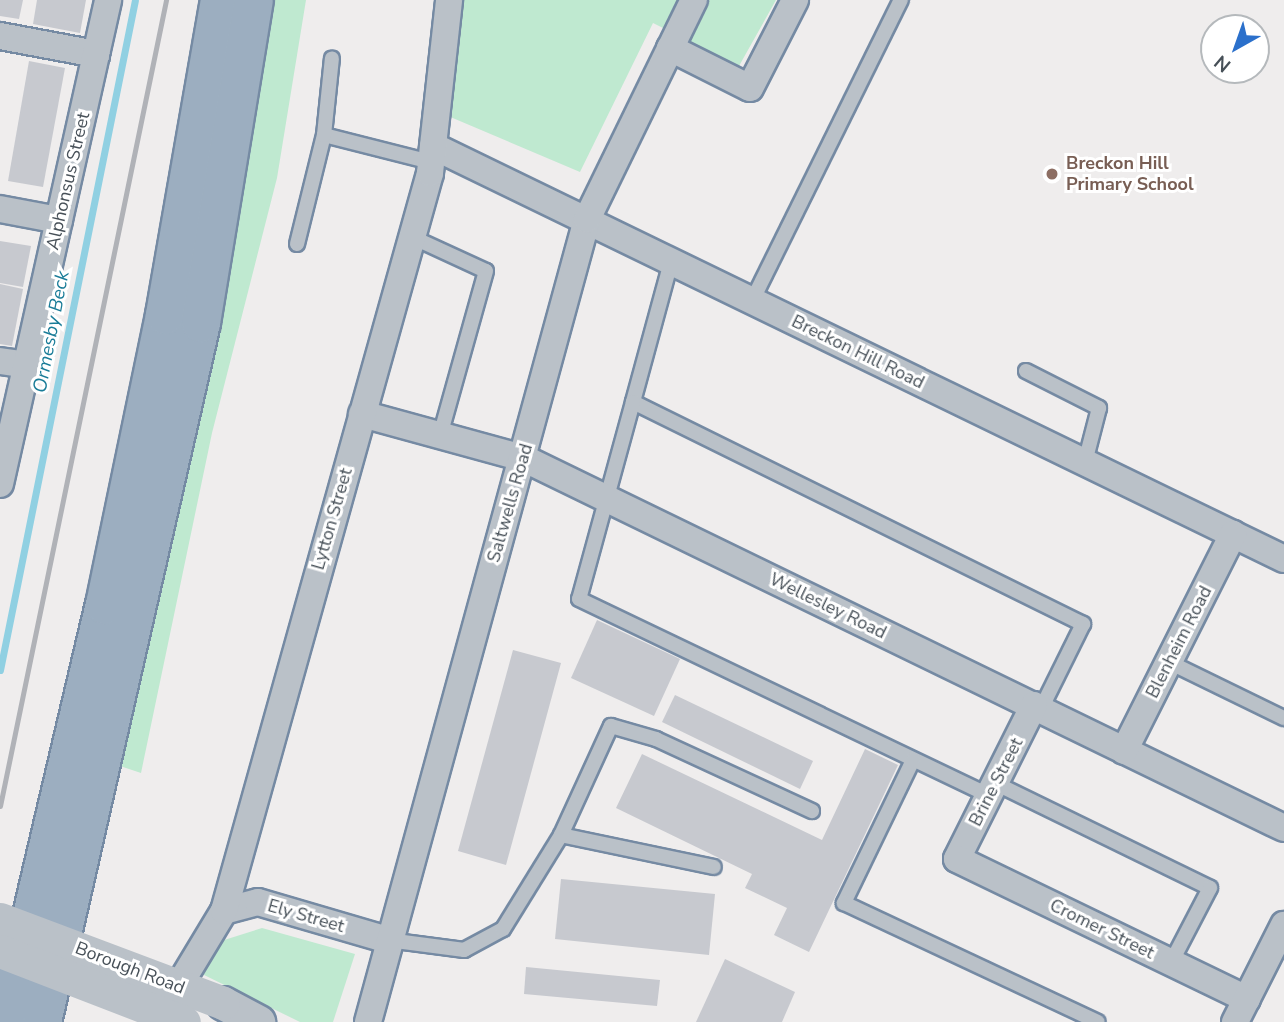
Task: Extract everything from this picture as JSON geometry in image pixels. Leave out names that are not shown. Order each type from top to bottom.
[{"type":"highway","points":[[7,1022],[105,605],[165,314],[220,0]]},
{"type":"highway","points":[[42,1022],[201,323],[254,0]]},
{"type":"street","name":"Alphonsus Street","points":[[0,484],[108,0]]},
{"type":"street","name":"Lytton Street","points":[[165,1022],[171,998],[224,911],[412,237],[432,154],[449,0]]},
{"type":"street","name":"Saltwells Road","points":[[368,1022],[387,940],[523,458],[587,219],[694,0]]},
{"type":"street","points":[[670,48],[750,88],[795,0]]},
{"type":"street","points":[[0,36],[96,54]]},
{"type":"street","name":"Breckon Hill Road","points":[[432,154],[587,219],[1284,559]]},
{"type":"street","points":[[0,209],[59,220]]},
{"type":"street","points":[[0,361],[27,365]]},
{"type":"street","name":"Wellesley Road","points":[[362,414],[523,458],[1284,828]]},
{"type":"street","name":"Blenheim Road","points":[[1124,751],[1233,534]]},
{"type":"street","name":"Brine Street","points":[[957,859],[1038,707]]},
{"type":"street","name":"Cromer Street","points":[[957,859],[1171,963],[1241,1011]]},
{"type":"street","name":"Ely Street","points":[[224,911],[258,902],[387,940]]},
{"type":"street","name":"Borough Road","points":[[0,919],[223,1003],[258,1022]]},
{"type":"street","points":[[1241,1011],[1284,925]]},
{"type":"street","name":"Borough Road","points":[[0,951],[184,1022]]},
{"type":"lane","points":[[752,301],[901,0]]},
{"type":"lane","points":[[297,244],[324,135],[332,58]]},
{"type":"lane","points":[[324,135],[432,154]]},
{"type":"lane","points":[[412,237],[486,271],[440,436]]},
{"type":"lane","points":[[671,261],[579,598],[913,760],[992,789],[1210,888],[1171,963]]},
{"type":"lane","points":[[1026,371],[1099,408],[1085,462]]},
{"type":"lane","points":[[633,402],[1083,624],[1038,707]]},
{"type":"lane","points":[[1169,662],[1284,718]]},
{"type":"lane","points":[[387,940],[450,951],[491,940],[503,929],[561,835],[611,726],[656,739],[812,811]]},
{"type":"lane","points":[[913,760],[844,903],[1098,1022]]},
{"type":"lane","points":[[561,835],[714,867]]},
{"type":"green space","points":[[267,0],[306,0],[277,178],[212,433],[141,773],[114,764]]},
{"type":"green space","points":[[464,0],[776,0],[739,66],[653,23],[580,172],[448,116]]},
{"type":"green space","points":[[262,928],[355,954],[333,1022],[300,1022],[198,972],[221,941]]},
{"type":"building","points":[[0,0],[23,0],[19,19],[0,16]]},
{"type":"building","points":[[37,0],[86,0],[80,33],[33,24]]},
{"type":"building","points":[[29,61],[65,68],[43,187],[8,181]]},
{"type":"building","points":[[0,241],[31,246],[23,287],[0,283]]},
{"type":"building","points":[[0,284],[23,289],[12,346],[0,344]]},
{"type":"building","points":[[597,620],[680,659],[654,716],[571,678]]},
{"type":"building","points":[[513,650],[561,663],[506,865],[458,851]]},
{"type":"building","points":[[675,695],[813,761],[800,789],[662,722]]},
{"type":"building","points":[[865,749],[898,765],[809,952],[774,935],[787,908],[745,888],[752,874],[616,808],[642,754],[822,840]]},
{"type":"building","points":[[561,879],[715,894],[709,955],[555,939]]},
{"type":"building","points":[[725,959],[795,992],[782,1022],[696,1022]]},
{"type":"building","points":[[526,967],[660,980],[657,1006],[524,994]]},
{"type":"waterway","name":"Ormesby Beck","points":[[0,670],[135,0]]},
{"type":"railway","points":[[0,806],[166,0]]},
{"type":"place","name":"Breckon Hill Primary School","points":[[1052,174]]}]
